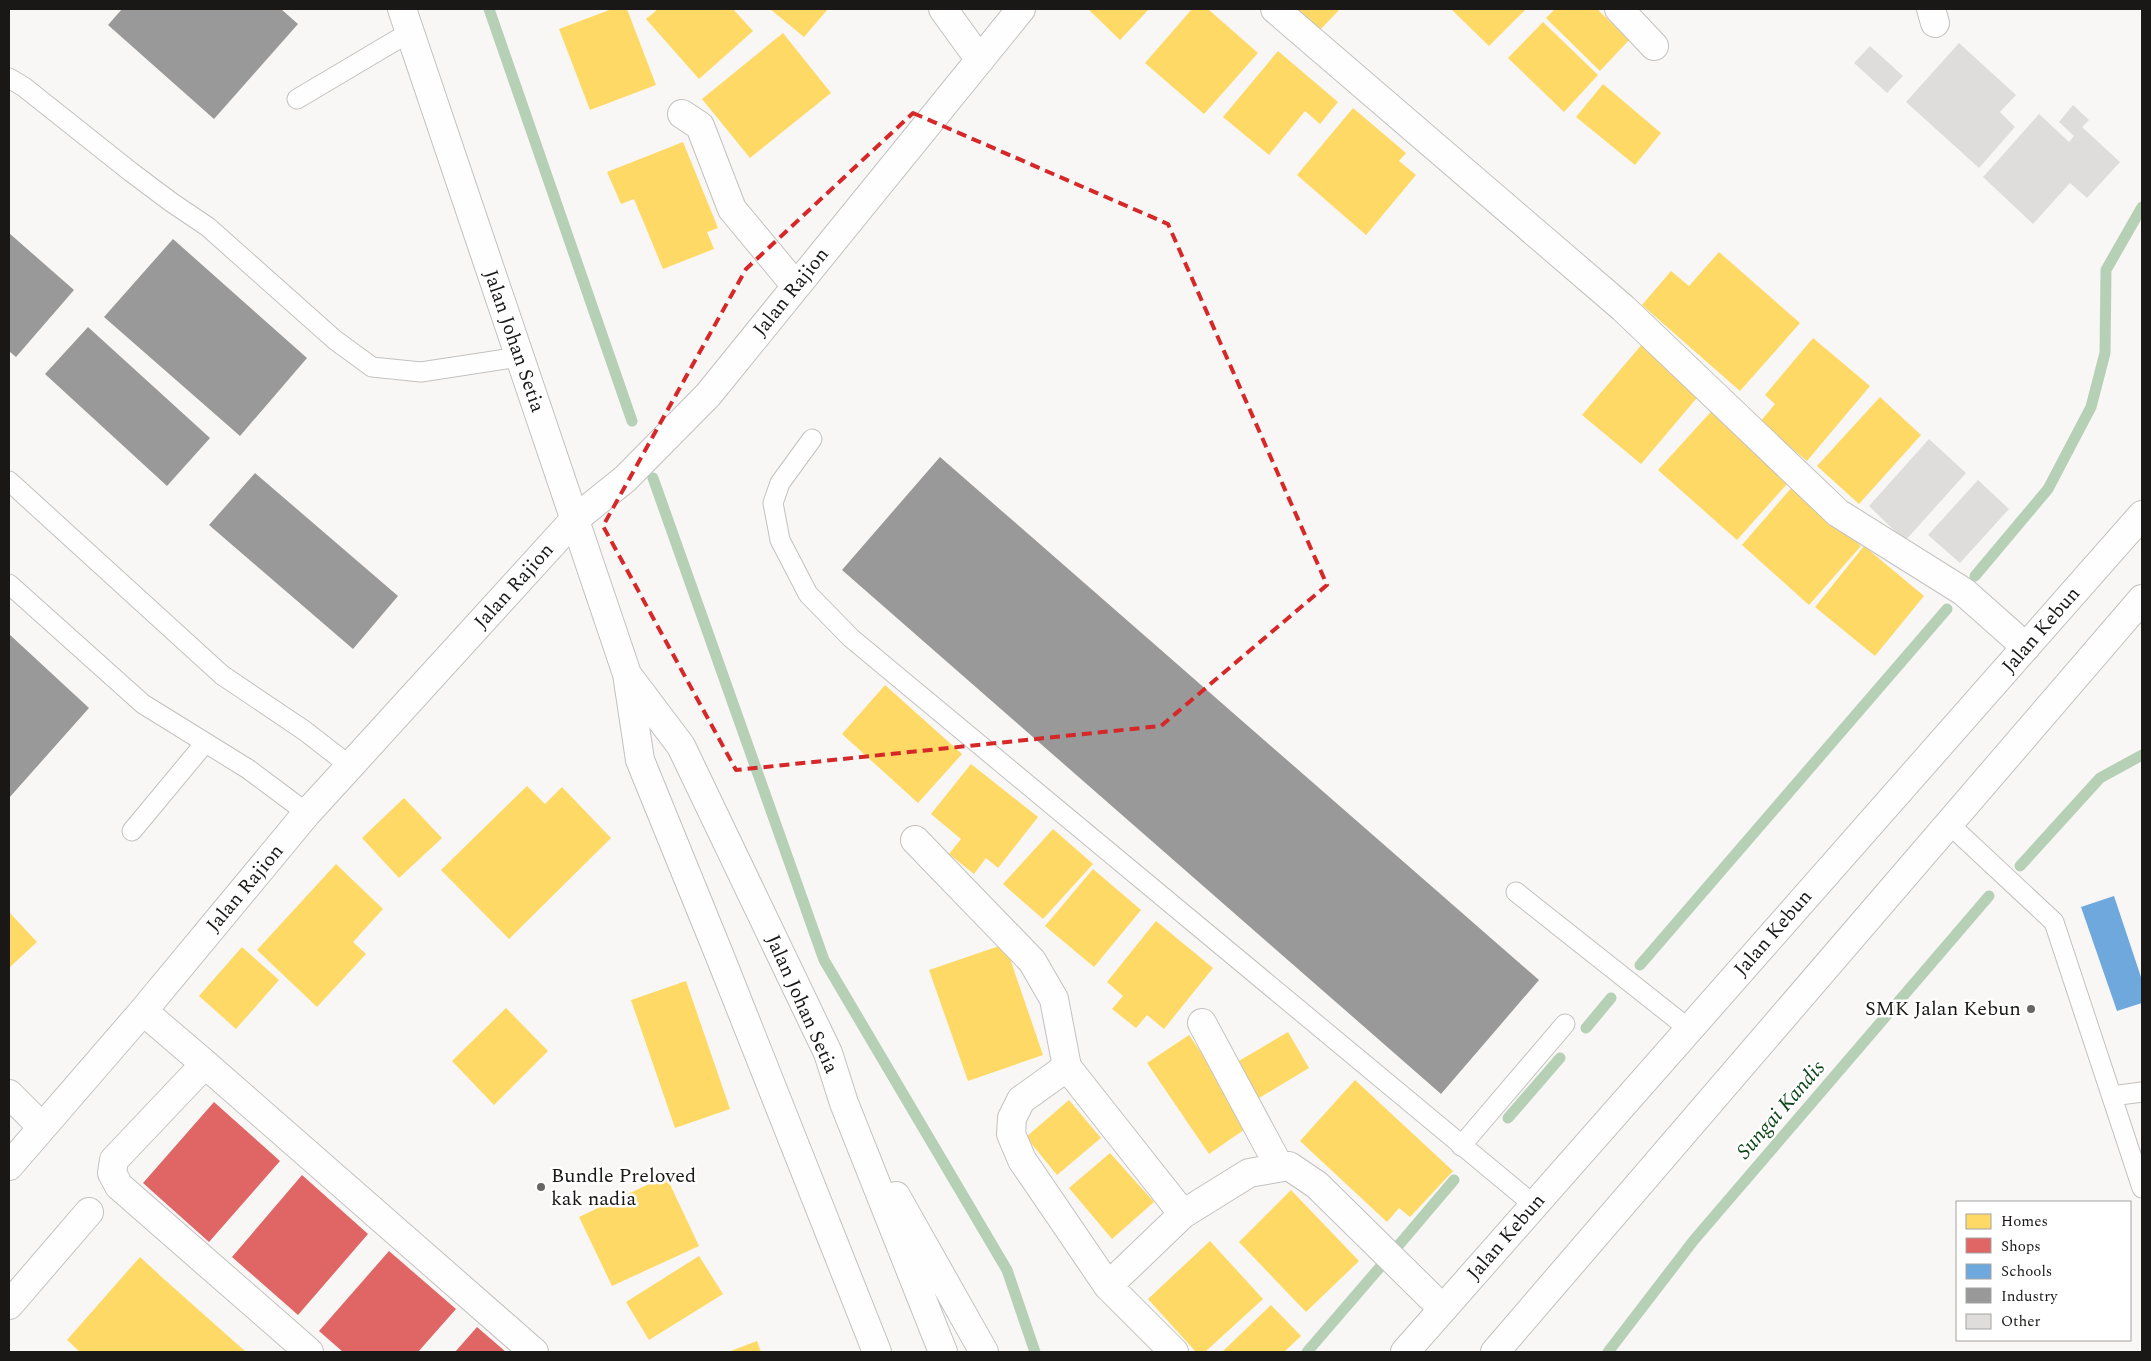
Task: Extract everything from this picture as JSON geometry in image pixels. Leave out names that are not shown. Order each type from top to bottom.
[{"type":"street","points":[[943,9],[980,60]]},
{"type":"street","name":"Jalan Rajion","points":[[9,1166],[143,1011],[307,814],[350,766],[574,520],[625,478],[708,395],[1021,9]]},
{"type":"street","points":[[1275,9],[1624,308],[1838,513],[1964,592],[2026,647]]},
{"type":"street","points":[[1619,9],[1654,46]]},
{"type":"street","name":"Jalan Johan Setia","points":[[406,20],[627,674],[640,760],[877,1352]]},
{"type":"street","points":[[682,114],[700,126],[732,210],[796,286]]},
{"type":"street","name":"Jalan Kebun","points":[[1404,1352],[2142,515]]},
{"type":"street","points":[[1495,1352],[2142,599]]},
{"type":"street","name":"Jalan Johan Setia","points":[[627,674],[681,746],[828,1053],[844,1103],[943,1352]]},
{"type":"street","points":[[915,840],[1032,961],[1054,999],[1068,1067],[1183,1214]]},
{"type":"street","points":[[143,1011],[534,1352]]},
{"type":"street","points":[[1202,1023],[1279,1166]]},
{"type":"street","points":[[206,1064],[114,1160],[112,1173],[119,1186],[309,1352]]},
{"type":"street","points":[[1068,1067],[1021,1100],[1012,1118],[1011,1134],[1022,1160],[1108,1286],[1174,1352]]},
{"type":"street","points":[[9,1094],[42,1127]]},
{"type":"street","points":[[844,1103],[984,1352]]},
{"type":"street","points":[[1108,1286],[1183,1214],[1249,1173],[1279,1166],[1289,1166],[1317,1185],[1443,1309]]},
{"type":"street","points":[[9,1304],[88,1212]]},
{"type":"lane","points":[[297,99],[406,20]]},
{"type":"lane","points":[[9,78],[24,87],[171,202],[208,227],[335,340],[372,367],[421,372],[519,357]]},
{"type":"lane","points":[[812,439],[780,483],[774,503],[780,540],[808,594],[851,638],[1534,1205]]},
{"type":"lane","points":[[9,481],[222,675],[305,731],[350,766]]},
{"type":"lane","points":[[9,584],[143,704],[248,769],[307,814]]},
{"type":"lane","points":[[132,831],[205,743]]},
{"type":"lane","points":[[1949,824],[2054,922],[2142,1188]]},
{"type":"lane","points":[[1516,892],[1689,1029]]},
{"type":"lane","points":[[1461,1146],[1565,1024]]},
{"type":"lane","points":[[2112,1096],[2142,1092]]},
{"type":"highlighted area","points":[[913,113],[1168,224],[1327,585],[1161,726],[736,770],[603,526],[746,269]]},
{"type":"building: Homes","points":[[612,9],[627,9],[656,85],[590,110],[559,29]]},
{"type":"building: Homes","points":[[658,9],[733,9],[753,31],[699,79],[646,19]]},
{"type":"building: Homes","points":[[770,9],[828,9],[804,37]]},
{"type":"building: Homes","points":[[1088,9],[1149,9],[1120,40]]},
{"type":"building: Homes","points":[[1192,9],[1208,9],[1258,53],[1204,114],[1145,63]]},
{"type":"building: Homes","points":[[1295,9],[1340,9],[1319,31]]},
{"type":"building: Homes","points":[[1451,9],[1526,9],[1489,46]]},
{"type":"building: Homes","points":[[1555,9],[1597,9],[1629,40],[1600,71],[1546,18]]},
{"type":"building: Homes","points":[[1543,22],[1598,75],[1564,112],[1508,58]]},
{"type":"building: Homes","points":[[783,33],[831,93],[750,158],[702,99]]},
{"type":"building: Homes","points":[[1278,51],[1338,102],[1320,124],[1305,111],[1269,155],[1223,117]]},
{"type":"building: Homes","points":[[1603,84],[1661,133],[1635,165],[1576,117]]},
{"type":"building: Homes","points":[[1353,108],[1406,153],[1399,161],[1416,175],[1366,235],[1297,175]]},
{"type":"building: Homes","points":[[683,142],[718,228],[707,232],[714,249],[663,269],[634,199],[621,204],[607,172]]},
{"type":"building: Homes","points":[[1719,252],[1800,323],[1740,391],[1642,305],[1671,271],[1689,286]]},
{"type":"building: Homes","points":[[1813,338],[1870,386],[1807,461],[1760,422],[1775,404],[1765,395]]},
{"type":"building: Homes","points":[[1643,343],[1701,393],[1641,464],[1582,415]]},
{"type":"building: Homes","points":[[1880,397],[1921,435],[1859,504],[1817,466]]},
{"type":"building: Homes","points":[[1717,405],[1795,475],[1737,540],[1658,470]]},
{"type":"building: Homes","points":[[1793,486],[1861,546],[1809,605],[1742,545]]},
{"type":"building: Homes","points":[[1864,546],[1924,596],[1875,656],[1815,607]]},
{"type":"building: Homes","points":[[885,685],[962,754],[918,803],[842,734]]},
{"type":"building: Homes","points":[[971,764],[1038,817],[998,868],[986,858],[974,874],[949,854],[961,839],[931,814]]},
{"type":"building: Homes","points":[[527,786],[545,804],[562,787],[611,838],[509,939],[441,870]]},
{"type":"building: Homes","points":[[404,798],[442,838],[399,878],[362,838]]},
{"type":"building: Homes","points":[[1053,829],[1093,864],[1043,919],[1003,884]]},
{"type":"building: Homes","points":[[336,864],[383,909],[353,942],[366,954],[317,1007],[257,950]]},
{"type":"building: Homes","points":[[1093,869],[1141,910],[1094,967],[1045,926]]},
{"type":"building: Homes","points":[[9,912],[37,942],[9,968]]},
{"type":"building: Homes","points":[[1156,921],[1213,968],[1164,1029],[1147,1015],[1136,1028],[1112,1009],[1123,996],[1107,982]]},
{"type":"building: Homes","points":[[1005,944],[1043,1055],[968,1081],[929,970]]},
{"type":"building: Homes","points":[[242,947],[279,980],[236,1029],[199,996]]},
{"type":"building: Homes","points":[[686,981],[730,1109],[675,1128],[631,1000]]},
{"type":"building: Homes","points":[[506,1008],[548,1051],[494,1105],[452,1061]]},
{"type":"building: Homes","points":[[1288,1032],[1309,1068],[1259,1098],[1237,1062]]},
{"type":"building: Homes","points":[[1189,1035],[1251,1125],[1209,1154],[1147,1063]]},
{"type":"building: Homes","points":[[1355,1080],[1453,1171],[1410,1217],[1399,1208],[1387,1222],[1300,1141]]},
{"type":"building: Homes","points":[[1069,1100],[1101,1138],[1057,1175],[1026,1137]]},
{"type":"building: Homes","points":[[1110,1153],[1154,1202],[1112,1239],[1069,1188]]},
{"type":"building: Homes","points":[[666,1176],[699,1246],[612,1286],[579,1217]]},
{"type":"building: Homes","points":[[1291,1190],[1359,1261],[1306,1312],[1239,1242]]},
{"type":"building: Homes","points":[[1210,1241],[1263,1299],[1205,1352],[1196,1352],[1148,1299]]},
{"type":"building: Homes","points":[[699,1256],[723,1294],[649,1340],[626,1302]]},
{"type":"building: Homes","points":[[140,1257],[246,1352],[80,1352],[67,1340]]},
{"type":"building: Homes","points":[[1271,1305],[1301,1336],[1284,1352],[1222,1352]]},
{"type":"building: Homes","points":[[757,1341],[761,1352],[728,1352]]},
{"type":"building: Shops","points":[[214,1102],[280,1161],[209,1242],[143,1183]]},
{"type":"building: Shops","points":[[302,1175],[368,1234],[298,1315],[232,1257]]},
{"type":"building: Shops","points":[[389,1251],[456,1309],[418,1352],[343,1352],[319,1331]]},
{"type":"building: Shops","points":[[477,1327],[506,1352],[455,1352]]},
{"type":"building: Schools","points":[[2114,896],[2142,980],[2142,1003],[2117,1011],[2081,907]]},
{"type":"building: Industry","points":[[122,9],[281,9],[298,24],[214,119],[108,25]]},
{"type":"building: Industry","points":[[9,233],[74,290],[16,357],[9,351]]},
{"type":"building: Industry","points":[[173,239],[307,358],[240,436],[104,317]]},
{"type":"building: Industry","points":[[88,327],[210,438],[167,486],[45,374]]},
{"type":"building: Industry","points":[[940,457],[1539,980],[1441,1094],[842,570]]},
{"type":"building: Industry","points":[[255,473],[398,596],[353,649],[209,525]]},
{"type":"building: Industry","points":[[9,634],[89,708],[9,798]]},
{"type":"building: Other","points":[[1959,43],[2016,95],[2000,112],[2015,127],[1979,168],[1906,102]]},
{"type":"building: Other","points":[[1870,46],[1903,76],[1887,93],[1854,63]]},
{"type":"building: Other","points":[[2073,105],[2089,120],[2082,127],[2120,162],[2087,198],[2070,183],[2033,224],[1983,177],[2039,114],[2069,142],[2074,136],[2059,122]]},
{"type":"building: Other","points":[[1929,439],[1966,473],[1905,541],[1869,506]]},
{"type":"building: Other","points":[[1978,480],[2009,509],[1960,563],[1928,535]]},
{"type":"waterway","points":[[489,9],[632,421]]},
{"type":"waterway","points":[[1975,576],[2048,489],[2091,407],[2105,353],[2106,270],[2142,207]]},
{"type":"waterway","points":[[653,478],[824,960],[1007,1270],[1035,1352]]},
{"type":"waterway","points":[[1640,965],[1947,609]]},
{"type":"waterway","name":"Sungai Kandis","points":[[2020,866],[2100,778],[2142,755]]},
{"type":"waterway","name":"Sungai Kandis","points":[[1608,1352],[1694,1240],[1989,896]]},
{"type":"waterway","points":[[1586,1028],[1611,998]]},
{"type":"waterway","points":[[1508,1118],[1560,1058]]},
{"type":"waterway","points":[[1398,1246],[1454,1180]]},
{"type":"waterway","points":[[1307,1352],[1381,1266]]},
{"type":"place","name":"SMK Jalan Kebun","points":[[2031,1009]]},
{"type":"place","name":"Bundle Preloved kak nadia","points":[[541,1187]]}]
